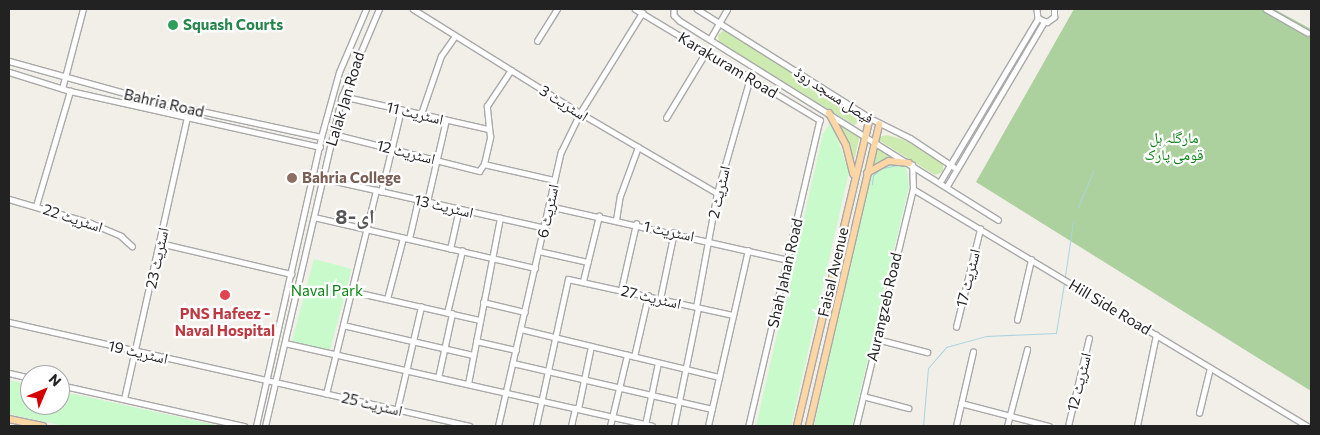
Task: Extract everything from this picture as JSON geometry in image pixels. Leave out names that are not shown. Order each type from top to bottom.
[{"type":"main road","points":[[829,113],[846,145],[854,182]]},
{"type":"main road","name":"Faisal Avenue","points":[[797,426],[864,136],[870,118]]},
{"type":"main road","name":"Faisal Avenue","points":[[809,426],[879,124]]},
{"type":"main road","points":[[866,174],[889,161],[910,164]]},
{"type":"main road","points":[[9,419],[43,426]]},
{"type":"street","points":[[62,89],[83,9]]},
{"type":"street","name":"Lalak Jan Road","points":[[256,426],[321,137],[350,42],[366,9]]},
{"type":"street","name":"Lalak Jan Road","points":[[265,426],[342,96],[378,9]]},
{"type":"street","name":"اسٹریٹ 3","points":[[413,9],[580,113],[717,193]]},
{"type":"street","points":[[537,41],[557,9]]},
{"type":"street","name":"Karakuram Road","points":[[635,9],[820,120]]},
{"type":"street","name":"فیصل مسجد روڈ","points":[[674,9],[674,15],[680,21],[947,186],[998,220]]},
{"type":"street","name":"فیصل مسجد روڈ","points":[[697,9],[879,124],[910,138],[957,169]]},
{"type":"street","points":[[710,40],[727,9]]},
{"type":"street","points":[[940,182],[1038,18],[1037,9]]},
{"type":"street","points":[[947,186],[1044,22],[1052,19],[1054,9]]},
{"type":"street","points":[[1266,9],[1308,33]]},
{"type":"street","name":"اسٹریٹ 6","points":[[498,426],[545,228],[554,180],[567,136],[642,13]]},
{"type":"street","points":[[1038,18],[1044,22]]},
{"type":"street","points":[[421,114],[441,56],[455,36]]},
{"type":"street","points":[[666,118],[706,52]]},
{"type":"street","name":"Bahria Road","points":[[9,61],[64,79],[321,137]]},
{"type":"street","points":[[511,70],[490,97],[486,117],[490,136],[484,164],[554,180]]},
{"type":"street","name":"Bahria Road","points":[[9,72],[70,91],[320,147]]},
{"type":"street","name":"اسٹریٹ 2","points":[[674,426],[717,193],[750,78]]},
{"type":"street","points":[[36,206],[70,91]]},
{"type":"street","name":"اسٹریٹ 11","points":[[342,96],[488,129]]},
{"type":"street","points":[[329,110],[338,112]]},
{"type":"street","points":[[326,394],[366,229],[392,149],[401,110]]},
{"type":"street","name":"اسٹریٹ 23","points":[[124,399],[187,117]]},
{"type":"street","points":[[427,202],[446,120]]},
{"type":"street","name":"Shah Jahan Road","points":[[749,426],[820,120]]},
{"type":"street","name":"اسٹریٹ 12","points":[[333,134],[479,170],[484,164]]},
{"type":"street","points":[[616,220],[622,189],[638,147]]},
{"type":"street","name":"Aurangzeb Road","points":[[856,426],[913,189],[910,164]]},
{"type":"street","name":"اسٹریٹ 13","points":[[313,176],[545,228]]},
{"type":"street","name":"Hill Side Road","points":[[913,189],[1307,426]]},
{"type":"street","name":"اسٹریٹ 22","points":[[9,199],[111,231],[132,246]]},
{"type":"street","points":[[409,239],[418,200]]},
{"type":"street","name":"اسٹریٹ 1","points":[[549,206],[674,232],[788,260]]},
{"type":"street","points":[[450,249],[458,209]]},
{"type":"street","points":[[584,281],[599,216]]},
{"type":"street","points":[[314,217],[535,268]]},
{"type":"street","points":[[468,384],[500,218]]},
{"type":"street","points":[[621,290],[636,224]]},
{"type":"street","name":"اسٹریٹ 17","points":[[956,327],[980,229]]},
{"type":"street","points":[[660,299],[674,232]]},
{"type":"street","points":[[387,299],[403,238]]},
{"type":"street","points":[[160,243],[291,274]]},
{"type":"street","points":[[708,426],[748,250]]},
{"type":"street","points":[[438,378],[462,251]]},
{"type":"street","points":[[539,251],[588,262]]},
{"type":"street","points":[[1017,320],[1031,260]]},
{"type":"street","name":"اسٹریٹ 27","points":[[555,338],[568,279],[733,315]]},
{"type":"street","points":[[352,290],[480,320]]},
{"type":"street","points":[[634,357],[648,296]]},
{"type":"street","points":[[483,302],[525,312]]},
{"type":"street","points":[[397,410],[421,307]]},
{"type":"street","name":"اسٹریٹ 19","points":[[9,322],[276,382]]},
{"type":"street","points":[[343,325],[473,355]]},
{"type":"street","points":[[521,330],[720,377]]},
{"type":"street","points":[[1137,426],[1156,335]]},
{"type":"street","points":[[536,426],[555,338]]},
{"type":"street","name":"اسٹریٹ 12","points":[[1068,426],[1089,338]]},
{"type":"street","points":[[877,339],[928,352]]},
{"type":"street","points":[[476,340],[516,350]]},
{"type":"street","points":[[285,343],[652,426]]},
{"type":"street","points":[[571,426],[591,346]]},
{"type":"street","points":[[1007,426],[1026,350]]},
{"type":"street","points":[[956,426],[973,352]]},
{"type":"street","points":[[610,426],[627,355]]},
{"type":"street","points":[[645,424],[658,362]]},
{"type":"street","points":[[513,363],[712,409]]},
{"type":"street","points":[[1199,413],[1210,368]]},
{"type":"street","name":"اسٹریٹ 25","points":[[276,382],[469,426]]},
{"type":"street","points":[[70,386],[244,426]]},
{"type":"street","points":[[863,396],[908,408]]},
{"type":"street","points":[[962,403],[1009,417],[1049,426]]},
{"type":"green space","name":"مارگلہ ہل قومی پارک","points":[[1074,9],[1274,9],[1311,29],[1311,391],[976,182]]},
{"type":"green space","points":[[724,30],[827,94],[833,103],[858,117],[859,122],[854,125],[719,42],[718,35]]},
{"type":"green space","points":[[831,121],[849,172],[791,426],[756,426],[823,134]]},
{"type":"green space","points":[[838,122],[860,135],[853,165],[847,143]]},
{"type":"green space","points":[[887,135],[907,141],[943,164],[943,172],[935,175],[880,141],[879,137]]},
{"type":"green space","points":[[876,145],[898,159],[883,160],[872,165]]},
{"type":"green space","points":[[891,163],[906,165],[909,186],[852,426],[814,426],[871,173]]},
{"type":"green space","name":"Naval Park","points":[[314,259],[352,269],[330,351],[292,341]]},
{"type":"green space","points":[[9,380],[20,383],[20,415],[70,415],[70,393],[220,426],[64,426],[9,414]]},
{"type":"waterway","points":[[872,184],[873,175],[882,168],[899,165]]},
{"type":"waterway","points":[[1078,207],[1093,171]]},
{"type":"waterway","points":[[1065,276],[1073,222]]},
{"type":"waterway","points":[[923,426],[928,368],[946,347],[986,336],[1056,333],[1064,283]]},
{"type":"place","name":"Squash Courts","points":[[173,25]]},
{"type":"place","name":"Bahria College","points":[[292,178]]},
{"type":"place","name":"PNS Hafeez - Naval Hospital","points":[[225,295]]},
{"type":"district","name":"ای-8","points":[[355,216]]}]
